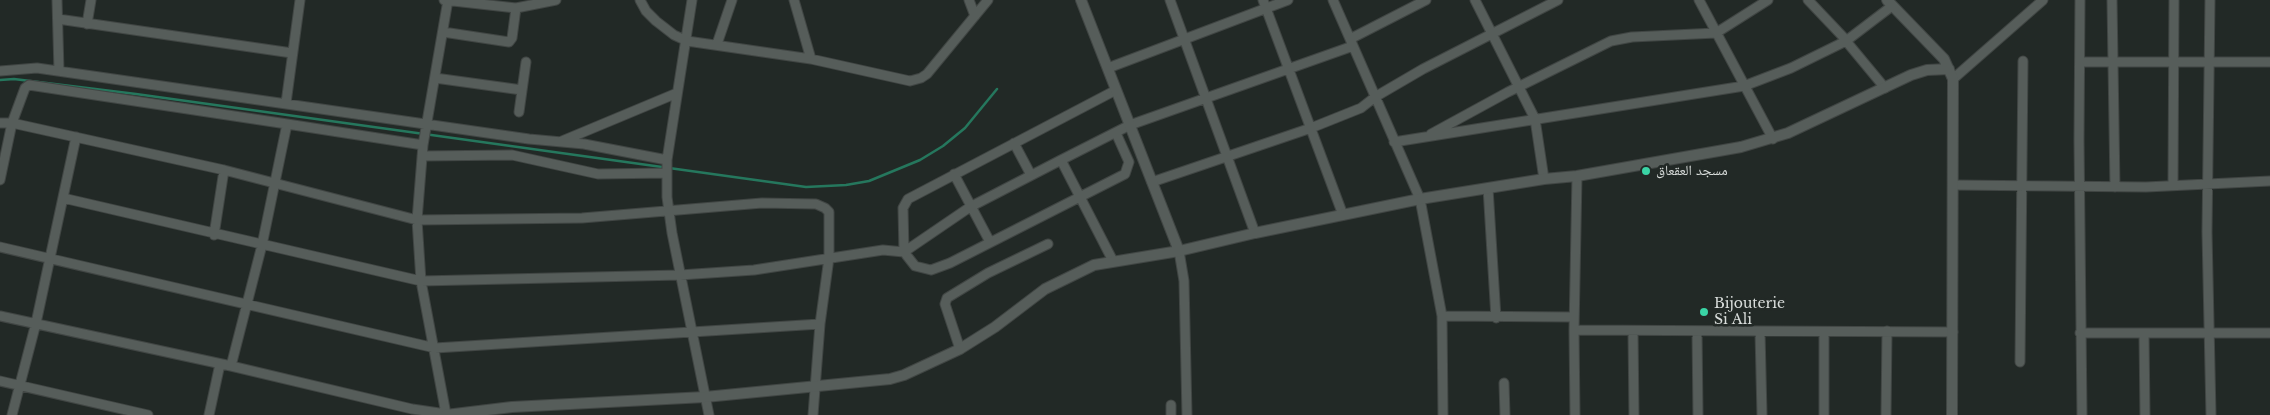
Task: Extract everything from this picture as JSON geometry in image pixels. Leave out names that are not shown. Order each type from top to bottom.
[{"type":"street","points":[[57,0],[59,71]]},
{"type":"street","points":[[87,24],[91,0]]},
{"type":"street","points":[[286,103],[300,0]]},
{"type":"street","points":[[444,0],[516,8],[556,0]]},
{"type":"street","points":[[446,415],[435,348],[421,282],[416,220],[423,145],[448,0]]},
{"type":"street","points":[[640,0],[646,11],[656,21],[674,35],[687,40],[811,59],[910,81],[927,74],[988,0]]},
{"type":"street","points":[[692,0],[666,173],[668,209],[709,415]]},
{"type":"street","points":[[717,44],[732,0]]},
{"type":"street","points":[[794,0],[811,59]]},
{"type":"street","points":[[969,0],[974,16]]},
{"type":"street","points":[[1081,0],[1179,251],[1184,281],[1187,415]]},
{"type":"street","points":[[1170,0],[1255,233]]},
{"type":"street","points":[[1108,68],[1264,4],[1288,0]]},
{"type":"street","points":[[1333,0],[1420,199],[1442,316],[1443,415]]},
{"type":"street","points":[[63,198],[214,235],[421,282],[680,275],[754,270],[882,250],[904,252],[970,207],[1130,125],[1288,68],[1351,43],[1426,0]]},
{"type":"street","points":[[1475,0],[1535,119],[1544,179]]},
{"type":"street","points":[[1152,182],[1310,128],[1361,108],[1376,96],[1558,0]]},
{"type":"street","points":[[1699,0],[1773,139]]},
{"type":"street","points":[[1425,137],[1583,53],[1618,38],[1716,33],[1768,0]]},
{"type":"street","points":[[1808,0],[1846,41],[1885,88]]},
{"type":"street","points":[[0,316],[230,366],[412,410],[446,415],[705,397],[890,379],[904,375],[960,349],[995,327],[1045,289],[1094,265],[1179,251],[1255,233],[1420,199],[1544,179],[1577,176],[1773,139],[1919,72],[1951,74],[2043,0]]},
{"type":"street","points":[[2080,0],[2079,186],[2082,415]]},
{"type":"street","points":[[2112,0],[2115,187]]},
{"type":"street","points":[[2173,186],[2174,0]]},
{"type":"street","points":[[2210,0],[2208,185],[2211,415]]},
{"type":"street","points":[[1394,142],[1744,86],[1791,68],[1846,41],[1890,3],[1944,59],[1951,74],[1953,186],[1952,415]]},
{"type":"street","points":[[1264,4],[1343,215]]},
{"type":"street","points":[[443,32],[509,42],[512,38],[516,8]]},
{"type":"street","points":[[58,19],[292,53]]},
{"type":"street","points":[[2020,362],[2023,61]]},
{"type":"street","points":[[519,112],[526,62]]},
{"type":"street","points":[[2080,62],[2270,62]]},
{"type":"street","points":[[0,71],[37,68],[560,142],[667,160]]},
{"type":"street","points":[[435,78],[522,90]]},
{"type":"street","points":[[0,180],[12,123],[25,88],[30,85],[423,145]]},
{"type":"street","points":[[1116,90],[923,190],[905,203],[902,232],[904,252],[914,266],[931,270],[950,263],[1080,195],[1125,174],[1129,162],[1116,133]]},
{"type":"street","points":[[560,142],[678,94]]},
{"type":"street","points":[[0,123],[12,123],[224,170],[416,220],[582,218],[762,202],[816,204],[829,212],[829,258],[820,324],[817,385],[813,415]]},
{"type":"street","points":[[230,366],[262,245],[286,124]]},
{"type":"street","points":[[12,415],[36,323],[76,137]]},
{"type":"street","points":[[1014,143],[1031,175]]},
{"type":"street","points":[[422,156],[512,155],[598,174],[666,173]]},
{"type":"street","points":[[1061,160],[1113,261]]},
{"type":"street","points":[[214,235],[224,170]]},
{"type":"street","points":[[954,174],[990,242]]},
{"type":"street","points":[[1575,415],[1574,317],[1577,176]]},
{"type":"street","points":[[1953,186],[2115,187],[2208,185],[2270,181]]},
{"type":"street","points":[[1488,188],[1496,318]]},
{"type":"street","points":[[960,349],[945,304],[947,298],[988,273],[1048,244]]},
{"type":"street","points":[[0,247],[435,348],[820,324]]},
{"type":"street","points":[[1442,316],[1496,318],[1574,317]]},
{"type":"street","points":[[1574,330],[1952,332]]},
{"type":"street","points":[[1697,330],[1698,415]]},
{"type":"street","points":[[1633,331],[1634,415]]},
{"type":"street","points":[[1886,415],[1887,331]]},
{"type":"street","points":[[1760,332],[1762,415]]},
{"type":"street","points":[[1824,332],[1824,415]]},
{"type":"street","points":[[2080,333],[2270,333]]},
{"type":"street","points":[[2144,334],[2145,415]]},
{"type":"street","points":[[209,415],[220,364]]},
{"type":"street","points":[[0,381],[148,415]]},
{"type":"street","points":[[1504,383],[1505,415]]},
{"type":"street","points":[[1171,405],[1171,415]]},
{"type":"waterway","points":[[0,80],[14,79],[136,94],[806,187],[846,185],[869,181],[920,160],[943,146],[965,128],[997,89]]},
{"type":"place","name":"مسجد العقعاق","points":[[1646,171]]},
{"type":"place","name":"Bijouterie Si Ali","points":[[1704,312]]}]
